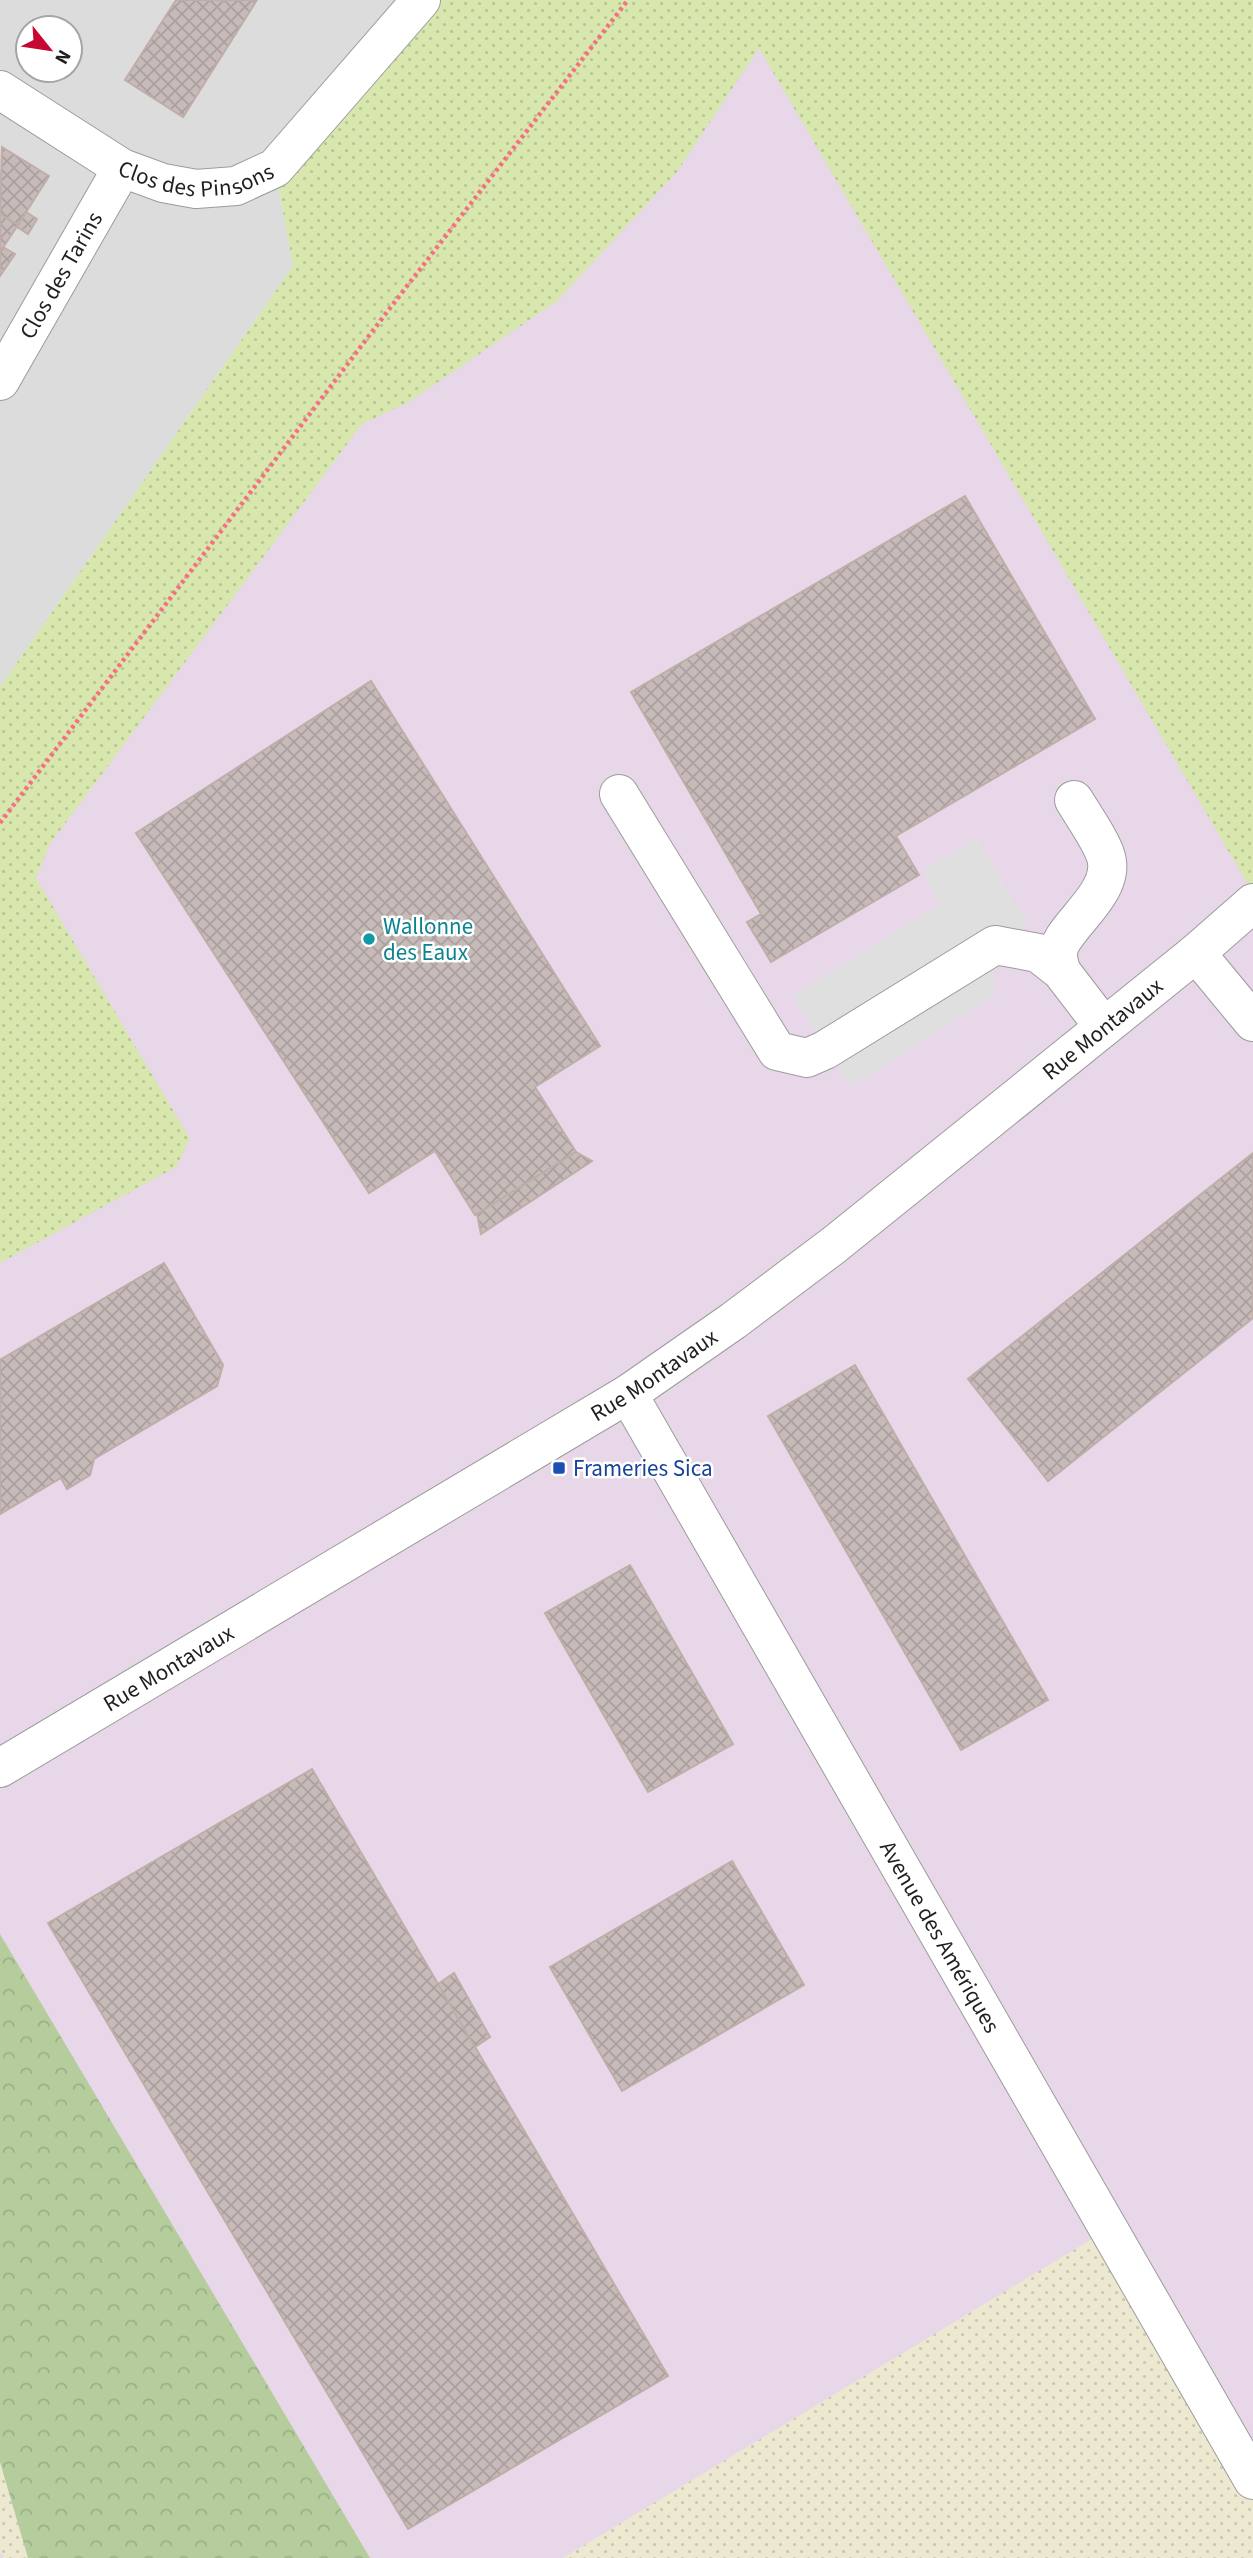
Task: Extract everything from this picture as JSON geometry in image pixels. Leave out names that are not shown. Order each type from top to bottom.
[{"type":"street","name":"Clos des Pinsons","points":[[0,90],[122,168],[163,183],[196,189],[236,186],[275,168],[421,0]]},
{"type":"street","name":"Clos des Tarins","points":[[0,381],[122,168]]},
{"type":"street","points":[[619,794],[777,1051],[807,1058],[825,1050],[995,945],[1038,953],[1062,971],[1104,1027]]},
{"type":"street","points":[[1062,971],[1058,953],[1063,941],[1092,903],[1107,876],[1106,857],[1074,800]]},
{"type":"street","name":"Rue Montavaux","points":[[0,1768],[628,1394],[733,1321],[834,1245],[1196,953],[1253,903]]},
{"type":"street","points":[[1196,953],[1253,1022]]},
{"type":"street","name":"Avenue des Amériques","points":[[628,1394],[1253,2480]]},
{"type":"path","points":[[0,823],[387,312],[628,0]]},
{"type":"shaded area","points":[[0,0],[421,0],[275,168],[293,266],[0,687]]},
{"type":"shaded area","points":[[503,0],[1253,0],[1253,2558],[0,2558],[0,699]]},
{"type":"shaded area","points":[[977,838],[1028,925],[995,945],[993,997],[851,1086],[792,996],[939,905],[923,871]]},
{"type":"shaded area","points":[[1107,2230],[1253,2480],[1253,2558],[563,2558]]},
{"type":"shaded area","points":[[0,2462],[28,2558],[4,2558],[0,2552]]},
{"type":"green space","points":[[421,0],[1253,0],[1253,893],[759,48],[677,172],[556,302],[407,403],[362,424],[50,844],[36,878],[190,1139],[176,1167],[0,1263],[0,687],[293,266],[275,168]]},
{"type":"green space","points":[[0,1934],[370,2558],[28,2558],[0,2462]]},
{"type":"building","points":[[176,0],[257,0],[183,117],[125,80]]},
{"type":"building","points":[[2,147],[49,176],[18,225],[0,214]]},
{"type":"building","points":[[26,212],[37,219],[28,234],[17,227]]},
{"type":"building","points":[[0,214],[18,225],[0,252]]},
{"type":"building","points":[[3,247],[15,254],[0,276],[0,252]]},
{"type":"building","points":[[965,496],[1095,719],[896,836],[919,875],[771,962],[747,922],[761,914],[631,692]]},
{"type":"building","name":"Wallonne des Eaux","points":[[371,681],[600,1046],[535,1087],[576,1152],[475,1215],[435,1151],[369,1193],[136,833]]},
{"type":"building","points":[[576,1152],[592,1161],[481,1234],[477,1214]]},
{"type":"building","points":[[1253,1153],[1253,1318],[1048,1481],[968,1379]]},
{"type":"building","points":[[164,1263],[223,1365],[217,1386],[94,1459],[90,1475],[67,1489],[61,1478],[0,1514],[0,1360]]},
{"type":"building","points":[[855,1365],[1048,1700],[961,1750],[768,1416]]},
{"type":"building","points":[[630,1565],[733,1744],[648,1792],[545,1613]]},
{"type":"building","points":[[312,1769],[668,2376],[408,2529],[48,1923]]},
{"type":"building","points":[[732,1861],[804,1985],[622,2091],[550,1967]]},
{"type":"building","points":[[454,1973],[490,2037],[475,2047],[438,1984]]},
{"type":"place","name":"Wallonne des Eaux","points":[[369,939]]},
{"type":"place","name":"Frameries Sica","points":[[559,1468]]}]
